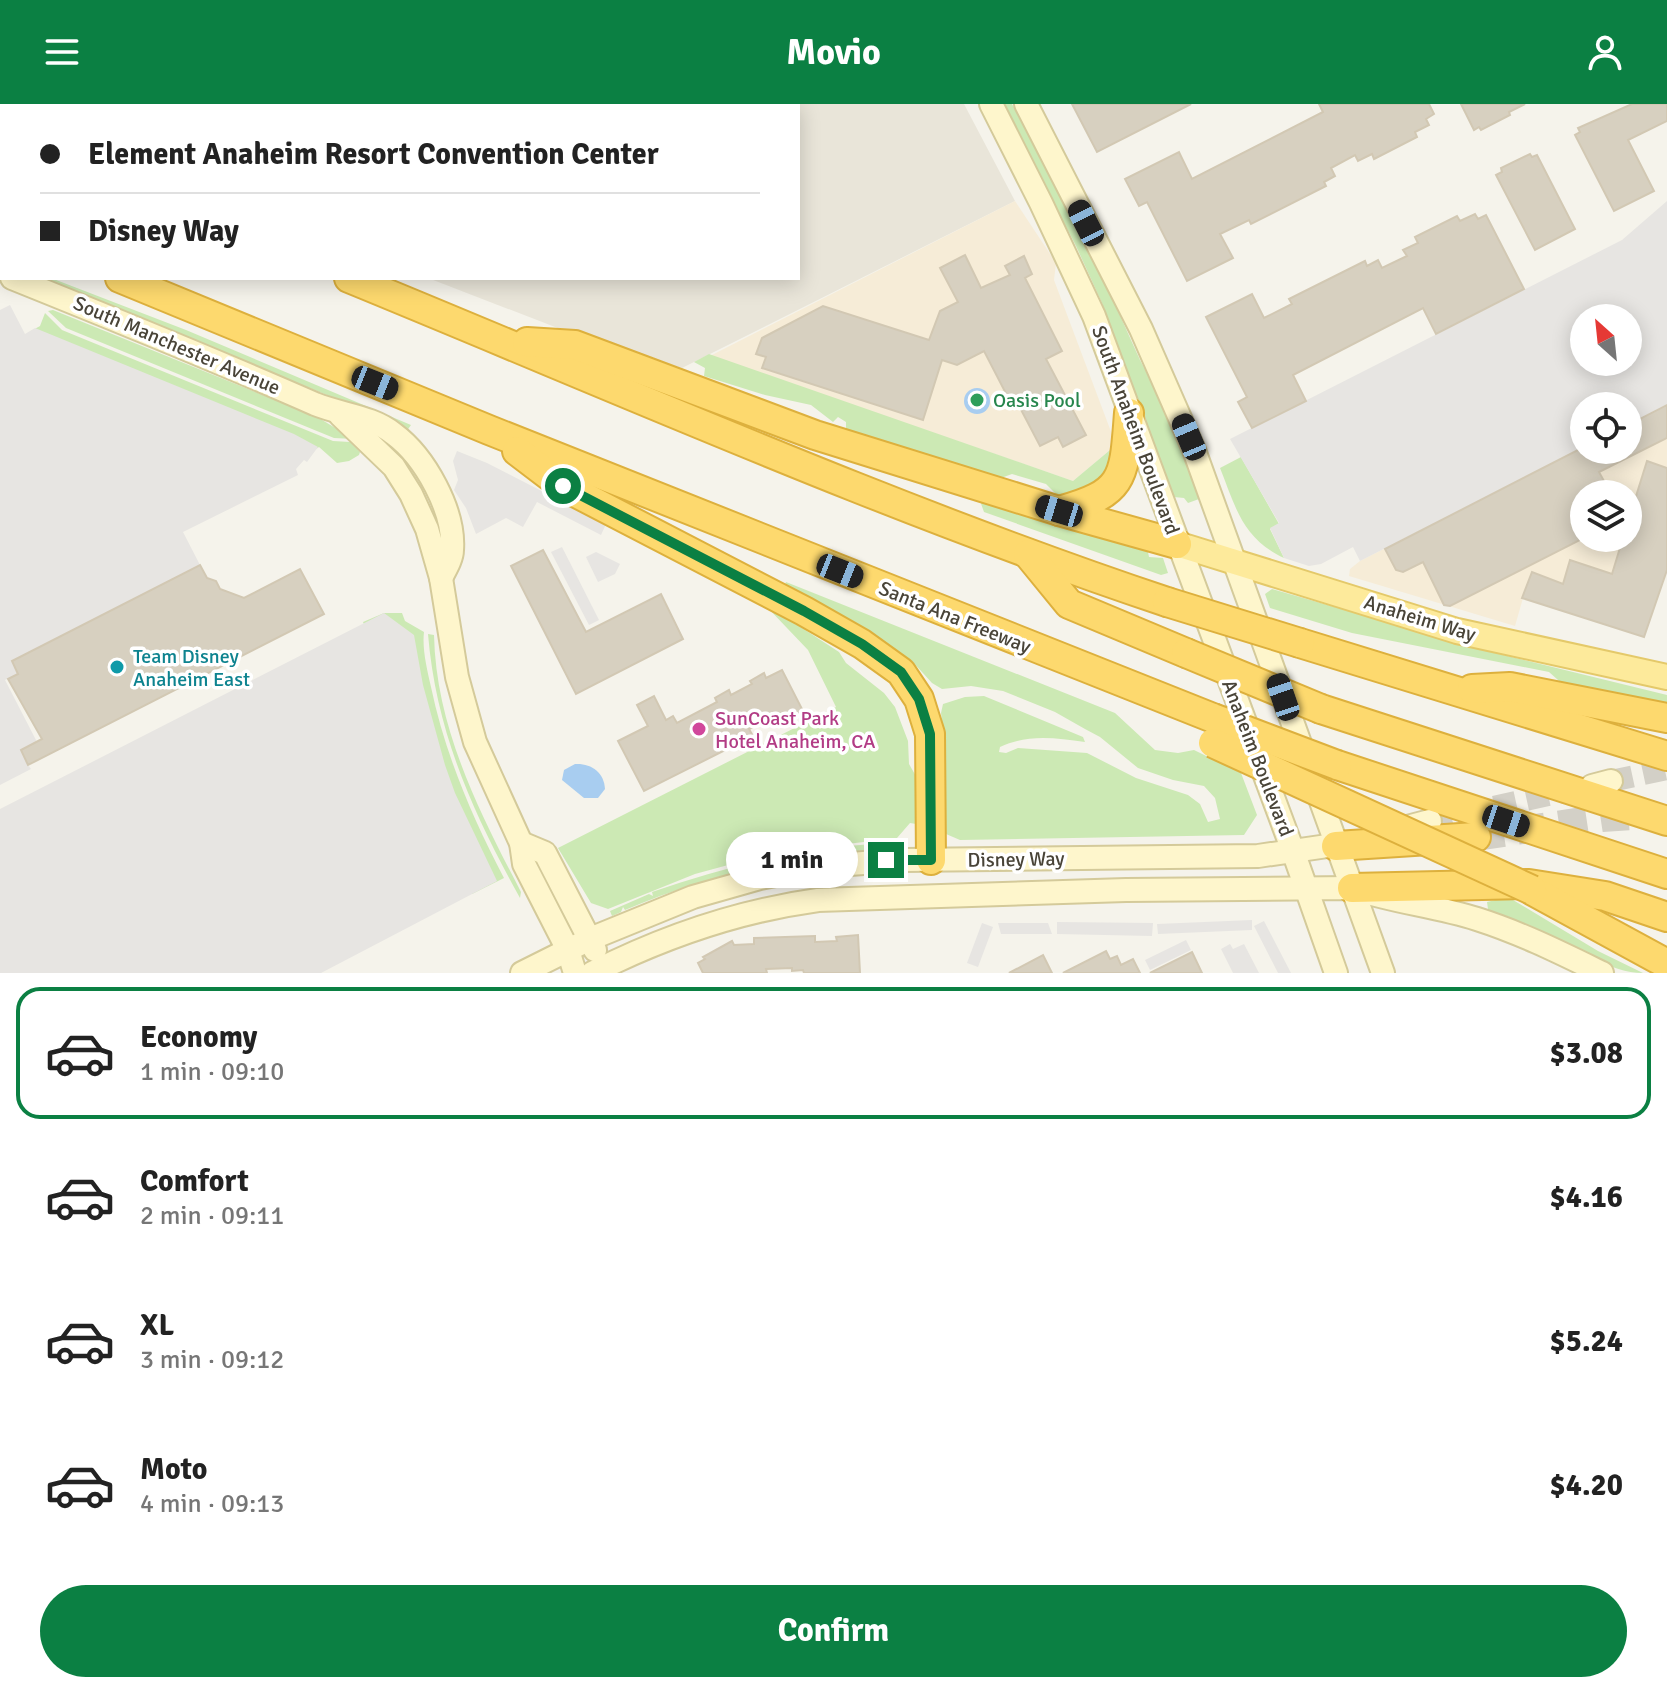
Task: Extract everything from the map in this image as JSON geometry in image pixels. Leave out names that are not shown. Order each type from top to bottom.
[{"type":"highway","name":"Santa Ana Freeway","points":[[125,280],[489,430],[1144,690],[1213,730],[1337,765],[1667,874]]},
{"type":"highway","points":[[354,280],[1028,554],[1167,602],[1667,756]]},
{"type":"highway","points":[[500,340],[575,345],[815,435],[1059,511],[1177,544]]},
{"type":"highway","points":[[1059,511],[1101,497],[1113,487],[1125,461],[1129,413]]},
{"type":"highway","points":[[489,430],[563,486],[804,611],[862,644],[901,672],[919,699],[930,734],[931,860]]},
{"type":"highway","points":[[1028,554],[1069,604],[1186,653],[1321,709],[1667,821]]},
{"type":"highway","points":[[1447,689],[1510,687],[1667,718]]},
{"type":"highway","points":[[1213,730],[1532,890],[1667,964]]},
{"type":"highway","points":[[1336,846],[1476,837]]},
{"type":"highway","points":[[1352,888],[1529,884],[1605,896],[1667,917]]},
{"type":"highway","points":[[1532,890],[1667,947]]},
{"type":"main road","name":"South Anaheim Boulevard","points":[[991,104],[1094,316],[1177,544]]},
{"type":"main road","name":"South Anaheim Boulevard","points":[[1026,104],[1163,377],[1194,450],[1234,560]]},
{"type":"main road","name":"South Manchester Avenue","points":[[17,280],[209,357],[340,415],[373,421],[410,449],[436,486],[449,523],[452,552],[441,578],[449,640],[464,708],[484,764],[521,843]]},
{"type":"main road","name":"Anaheim Way","points":[[1177,544],[1457,631],[1667,677]]},
{"type":"main road","name":"Anaheim Boulevard","points":[[1177,544],[1336,973]]},
{"type":"main road","name":"Anaheim Boulevard","points":[[1234,560],[1383,973]]},
{"type":"main road","name":"Disney Way","points":[[522,973],[590,939],[693,897],[769,876],[867,861],[1258,856],[1336,846],[1430,821]]},
{"type":"main road","points":[[521,843],[545,853],[590,939],[601,971]]},
{"type":"main road","points":[[521,843],[524,864],[568,950],[575,973]]},
{"type":"main road","points":[[931,860],[934,895]]},
{"type":"main road","name":"Disney Way","points":[[601,971],[698,928],[780,906],[848,897],[1352,888],[1379,898],[1478,919],[1533,940],[1602,973]]},
{"type":"shaded area","points":[[800,104],[964,104],[1015,201],[682,368],[568,332],[433,280],[800,280]]},
{"type":"shaded area","points":[[1015,201],[1056,263],[1054,280],[1116,445],[1073,481],[710,356]]},
{"type":"shaded area","points":[[1667,201],[1667,405],[1642,418],[1642,392],[1570,392],[1570,454],[1360,561],[1353,547],[1321,564],[1309,566],[1284,558],[1270,528],[1279,523],[1230,439],[1622,240]]},
{"type":"shaded area","points":[[10,305],[25,334],[35,328],[294,434],[318,447],[307,462],[304,460],[296,469],[298,475],[183,532],[200,565],[12,661],[18,674],[5,680],[37,742],[28,765],[31,769],[0,785],[0,310]]},
{"type":"shaded area","points":[[1667,405],[1667,570],[1644,637],[1523,598],[1515,626],[1349,576],[1350,569],[1360,561],[1570,454],[1570,464],[1642,464],[1642,418]]},
{"type":"shaded area","points":[[457,451],[487,463],[606,524],[601,535],[537,502],[523,527],[506,518],[476,534],[466,508],[454,490],[458,480],[453,461]]},
{"type":"shaded area","points":[[562,547],[599,620],[589,625],[551,552]]},
{"type":"shaded area","points":[[596,552],[620,564],[615,574],[598,582],[586,557]]},
{"type":"shaded area","points":[[384,613],[414,635],[423,685],[445,765],[497,881],[321,973],[0,973],[0,809]]},
{"type":"shaded area","points":[[1252,920],[1252,930],[1158,934],[1157,924]]},
{"type":"shaded area","points":[[1264,921],[1291,973],[1278,973],[1254,926]]},
{"type":"shaded area","points":[[1057,922],[1153,923],[1152,936],[1057,934]]},
{"type":"shaded area","points":[[982,923],[993,927],[978,967],[967,963]]},
{"type":"shaded area","points":[[998,923],[1048,923],[1052,934],[1001,934]]},
{"type":"shaded area","points":[[1186,940],[1191,950],[1150,970],[1145,960]]},
{"type":"shaded area","points":[[1230,944],[1233,949],[1244,944],[1259,973],[1233,973],[1221,949]]},
{"type":"green space","points":[[1003,104],[1012,104],[1095,260],[1169,416],[1199,499],[1188,503],[1184,498],[1174,497],[1102,303]]},
{"type":"green space","points":[[45,280],[56,280],[186,330],[411,425],[404,435],[371,413]]},
{"type":"green space","points":[[53,310],[317,417],[354,439],[334,438],[66,328],[48,311]]},
{"type":"green space","points":[[45,313],[62,330],[333,441],[350,442],[360,452],[359,455],[337,463],[319,447],[316,449],[31,331],[40,326]]},
{"type":"green space","points":[[709,354],[1073,481],[1116,445],[1115,466],[1083,501],[1058,496],[1046,484],[1012,474],[1001,478],[846,429],[846,422],[838,417],[833,422],[811,405],[704,376],[705,368],[694,362]]},
{"type":"green space","points":[[1241,457],[1279,524],[1270,529],[1284,558],[1259,541],[1236,509],[1220,468]]},
{"type":"green space","points":[[979,498],[1147,547],[1149,557],[1163,558],[1168,573],[1161,575],[984,512]]},
{"type":"green space","points":[[786,582],[1115,713],[1155,750],[1178,753],[1194,750],[1241,773],[1257,815],[1244,835],[960,840],[946,834],[946,752],[941,713],[943,704],[965,697],[984,696],[1083,737],[1085,742],[1031,739],[1000,747],[999,752],[1006,753],[1018,748],[1087,753],[1136,778],[1188,795],[1200,804],[1208,822],[1220,819],[1215,798],[1204,786],[1138,768],[1100,737],[1055,712],[1003,691],[971,686],[942,689],[932,683],[912,661],[885,643],[783,590]]},
{"type":"green space","points":[[1272,589],[1491,652],[1667,695],[1667,706],[1567,688],[1549,672],[1352,633],[1270,608],[1265,594]]},
{"type":"green space","points":[[766,606],[800,622],[799,626],[839,652],[846,663],[884,693],[895,707],[908,741],[909,764],[917,778],[916,824],[910,823],[897,838],[772,853],[695,874],[608,909],[591,903],[558,848],[836,707],[808,650]]},
{"type":"green space","points":[[384,613],[402,613],[405,621],[424,632],[426,666],[444,737],[481,832],[504,878],[472,894],[363,622]]},
{"type":"green space","points":[[428,634],[434,635],[443,703],[462,768],[521,892],[520,898],[487,835],[459,771],[439,705]]},
{"type":"green space","points":[[885,843],[886,848],[753,868],[688,886],[625,910],[623,907],[621,912],[612,916],[610,911],[649,894],[653,896],[652,892],[738,866],[826,849]]},
{"type":"green space","points":[[1508,897],[1598,951],[1643,973],[1607,965],[1549,935],[1489,916],[1487,902]]},
{"type":"water","name":"Oasis Pool","points":[[977,388],[986,392],[990,401],[986,410],[977,414],[968,410],[964,401],[968,392]]},
{"type":"water","points":[[575,764],[591,767],[599,773],[605,789],[598,798],[584,798],[562,780],[564,770]]},
{"type":"building","points":[[1072,104],[1191,104],[1097,152]]},
{"type":"building","points":[[1319,104],[1429,104],[1434,114],[1426,119],[1429,125],[1415,132],[1417,137],[1374,159],[1372,154],[1358,161],[1355,155],[1331,168],[1335,176],[1324,182],[1326,186],[1251,224],[1249,220],[1220,234],[1233,258],[1187,281],[1147,202],[1139,206],[1125,179],[1179,152],[1192,179],[1323,112]]},
{"type":"building","points":[[1461,104],[1525,104],[1481,130],[1479,127],[1474,130]]},
{"type":"building","points":[[1632,104],[1667,104],[1667,121],[1628,140],[1654,191],[1614,211],[1575,135],[1580,132],[1578,128]]},
{"type":"building","points":[[1530,154],[1532,157],[1537,155],[1575,229],[1535,250],[1496,175],[1502,172],[1501,168]]},
{"type":"building","points":[[1475,214],[1478,219],[1486,215],[1524,289],[1436,334],[1423,308],[1293,375],[1306,401],[1252,428],[1238,402],[1247,397],[1206,317],[1252,294],[1264,318],[1292,304],[1289,299],[1365,261],[1367,266],[1378,260],[1382,268],[1407,256],[1403,250],[1418,243],[1415,237],[1457,216],[1460,221]]},
{"type":"building","points":[[965,255],[981,288],[1010,275],[1005,266],[1024,256],[1032,274],[1025,278],[1062,351],[1046,359],[1086,435],[1063,447],[1058,437],[1040,446],[1017,402],[1012,405],[984,351],[957,365],[942,360],[923,420],[762,368],[766,357],[756,354],[762,338],[823,306],[929,340],[940,311],[958,302],[940,268]]},
{"type":"building","points":[[1667,405],[1667,438],[1642,450],[1642,418]]},
{"type":"building","points":[[1570,454],[1570,464],[1615,464],[1599,472],[1603,480],[1570,480],[1570,545],[1450,606],[1444,605],[1423,562],[1403,572],[1396,570],[1385,549]]},
{"type":"building","points":[[1647,461],[1667,468],[1667,570],[1644,637],[1522,598],[1532,572],[1563,584],[1570,560],[1612,574],[1619,552],[1642,552],[1641,480]]},
{"type":"building","points":[[543,550],[586,632],[661,594],[683,639],[576,694],[511,566]]},
{"type":"building","name":"Team Disney Anaheim East","points":[[200,565],[207,578],[216,581],[220,589],[244,598],[300,569],[324,614],[28,765],[21,750],[42,739],[8,679],[18,674],[12,661]]},
{"type":"building","name":"SunCoast Park Hotel Anaheim, CA","points":[[782,670],[803,711],[788,718],[784,712],[749,729],[753,736],[644,791],[618,741],[648,726],[637,705],[654,696],[666,720],[673,716],[677,723],[717,702],[715,698],[729,690],[731,695],[752,684],[750,681],[764,673],[766,678]]},
{"type":"building","points":[[858,935],[860,973],[804,973],[803,970],[792,971],[792,968],[766,969],[767,973],[703,973],[698,963],[732,941],[734,945],[754,944],[754,938],[815,936],[815,942],[837,941],[836,937]]},
{"type":"building","points":[[1106,951],[1110,959],[1117,956],[1121,965],[1133,959],[1140,973],[1063,973]]},
{"type":"building","points":[[1192,952],[1202,973],[1150,973]]},
{"type":"building","points":[[1043,955],[1052,973],[1009,973]]},
{"type":"tunnel","points":[[1611,781],[1667,769]]},
{"type":"tunnel","points":[[1430,821],[1571,790]]},
{"type":"tunnel","points":[[1476,837],[1602,818],[1646,815]]},
{"type":"place","name":"Oasis Pool","points":[[977,400]]},
{"type":"place","name":"Team Disney Anaheim East","points":[[117,667]]},
{"type":"place","name":"SunCoast Park Hotel Anaheim, CA","points":[[699,729]]},
{"type":"route","points":[[563,486],[804,611],[862,644],[892,664],[908,680],[919,699],[930,734],[931,860],[886,860]]}]
